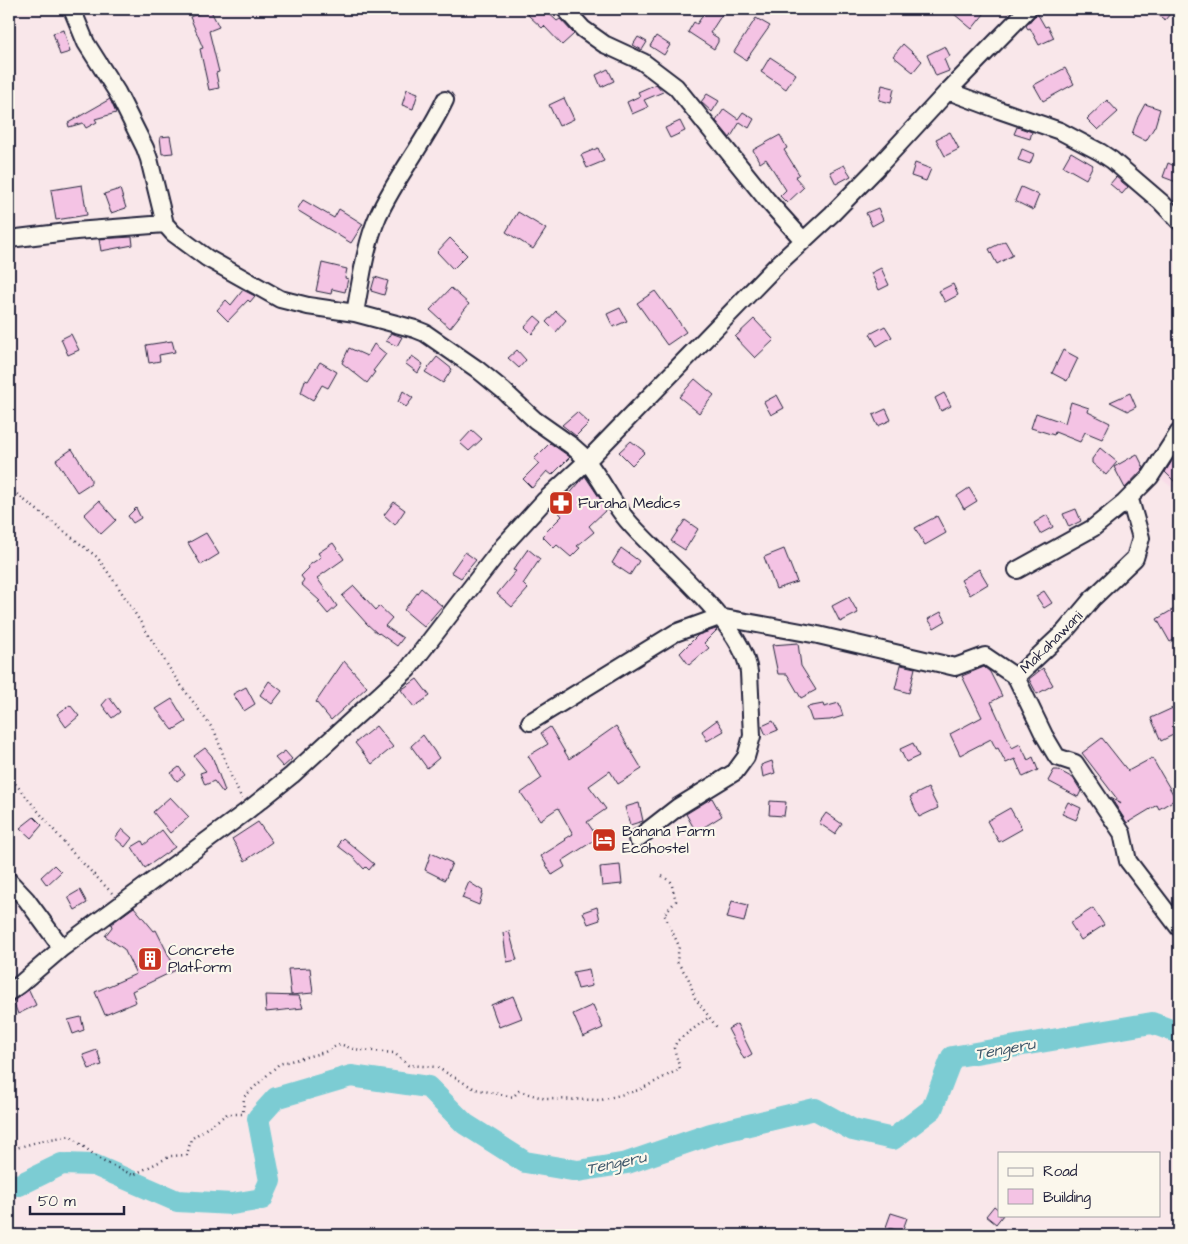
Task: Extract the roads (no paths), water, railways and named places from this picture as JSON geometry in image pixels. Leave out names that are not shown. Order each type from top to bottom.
[{"type":"street","points":[[72,9],[86,43],[117,92],[145,148],[165,224],[173,233],[207,258],[274,296],[308,306],[355,313],[415,329],[438,342],[484,374],[535,420],[572,446],[587,461],[626,519],[719,617],[740,646],[748,666],[752,736],[746,757],[735,772],[678,806],[637,839]]},
{"type":"street","points":[[565,9],[583,29],[604,44],[642,62],[676,87],[767,200],[803,240]]},
{"type":"street","points":[[9,992],[62,948],[247,811],[292,775],[408,669],[503,546],[545,500],[587,461],[803,240],[875,170],[948,91],[1028,9]]},
{"type":"street","points":[[948,91],[1060,131],[1100,152],[1161,202],[1179,221]]},
{"type":"street","points":[[355,313],[370,240],[378,218],[405,166],[432,125],[445,100]]},
{"type":"street","points":[[9,239],[76,231],[165,224]]},
{"type":"street","points":[[1017,570],[1093,528],[1124,503],[1150,477],[1179,432]]},
{"type":"street","name":"Makahawani","points":[[1131,503],[1141,538],[1135,558],[1092,599],[1065,631],[1016,677],[1044,735],[1058,757],[1075,763],[1122,833],[1128,861],[1179,928]]},
{"type":"street","points":[[530,722],[675,633],[719,617],[818,635],[954,667],[985,656],[1016,677]]},
{"type":"street","points":[[9,881],[26,899],[62,948]]},
{"type":"waterway","name":"Tengeru","points":[[9,1184],[19,1185],[62,1164],[94,1165],[177,1201],[232,1204],[262,1199],[270,1181],[258,1118],[276,1098],[351,1076],[428,1087],[465,1124],[525,1162],[578,1171],[627,1163],[711,1134],[815,1109],[853,1130],[893,1139],[932,1109],[952,1057],[1152,1023],[1179,1033]]},
{"type":"place","name":"Furaha Medics","points":[[561,503]]},
{"type":"place","name":"Banana Farm Ecohostel","points":[[604,840]]},
{"type":"place","name":"Concrete Platform","points":[[150,959]]}]
